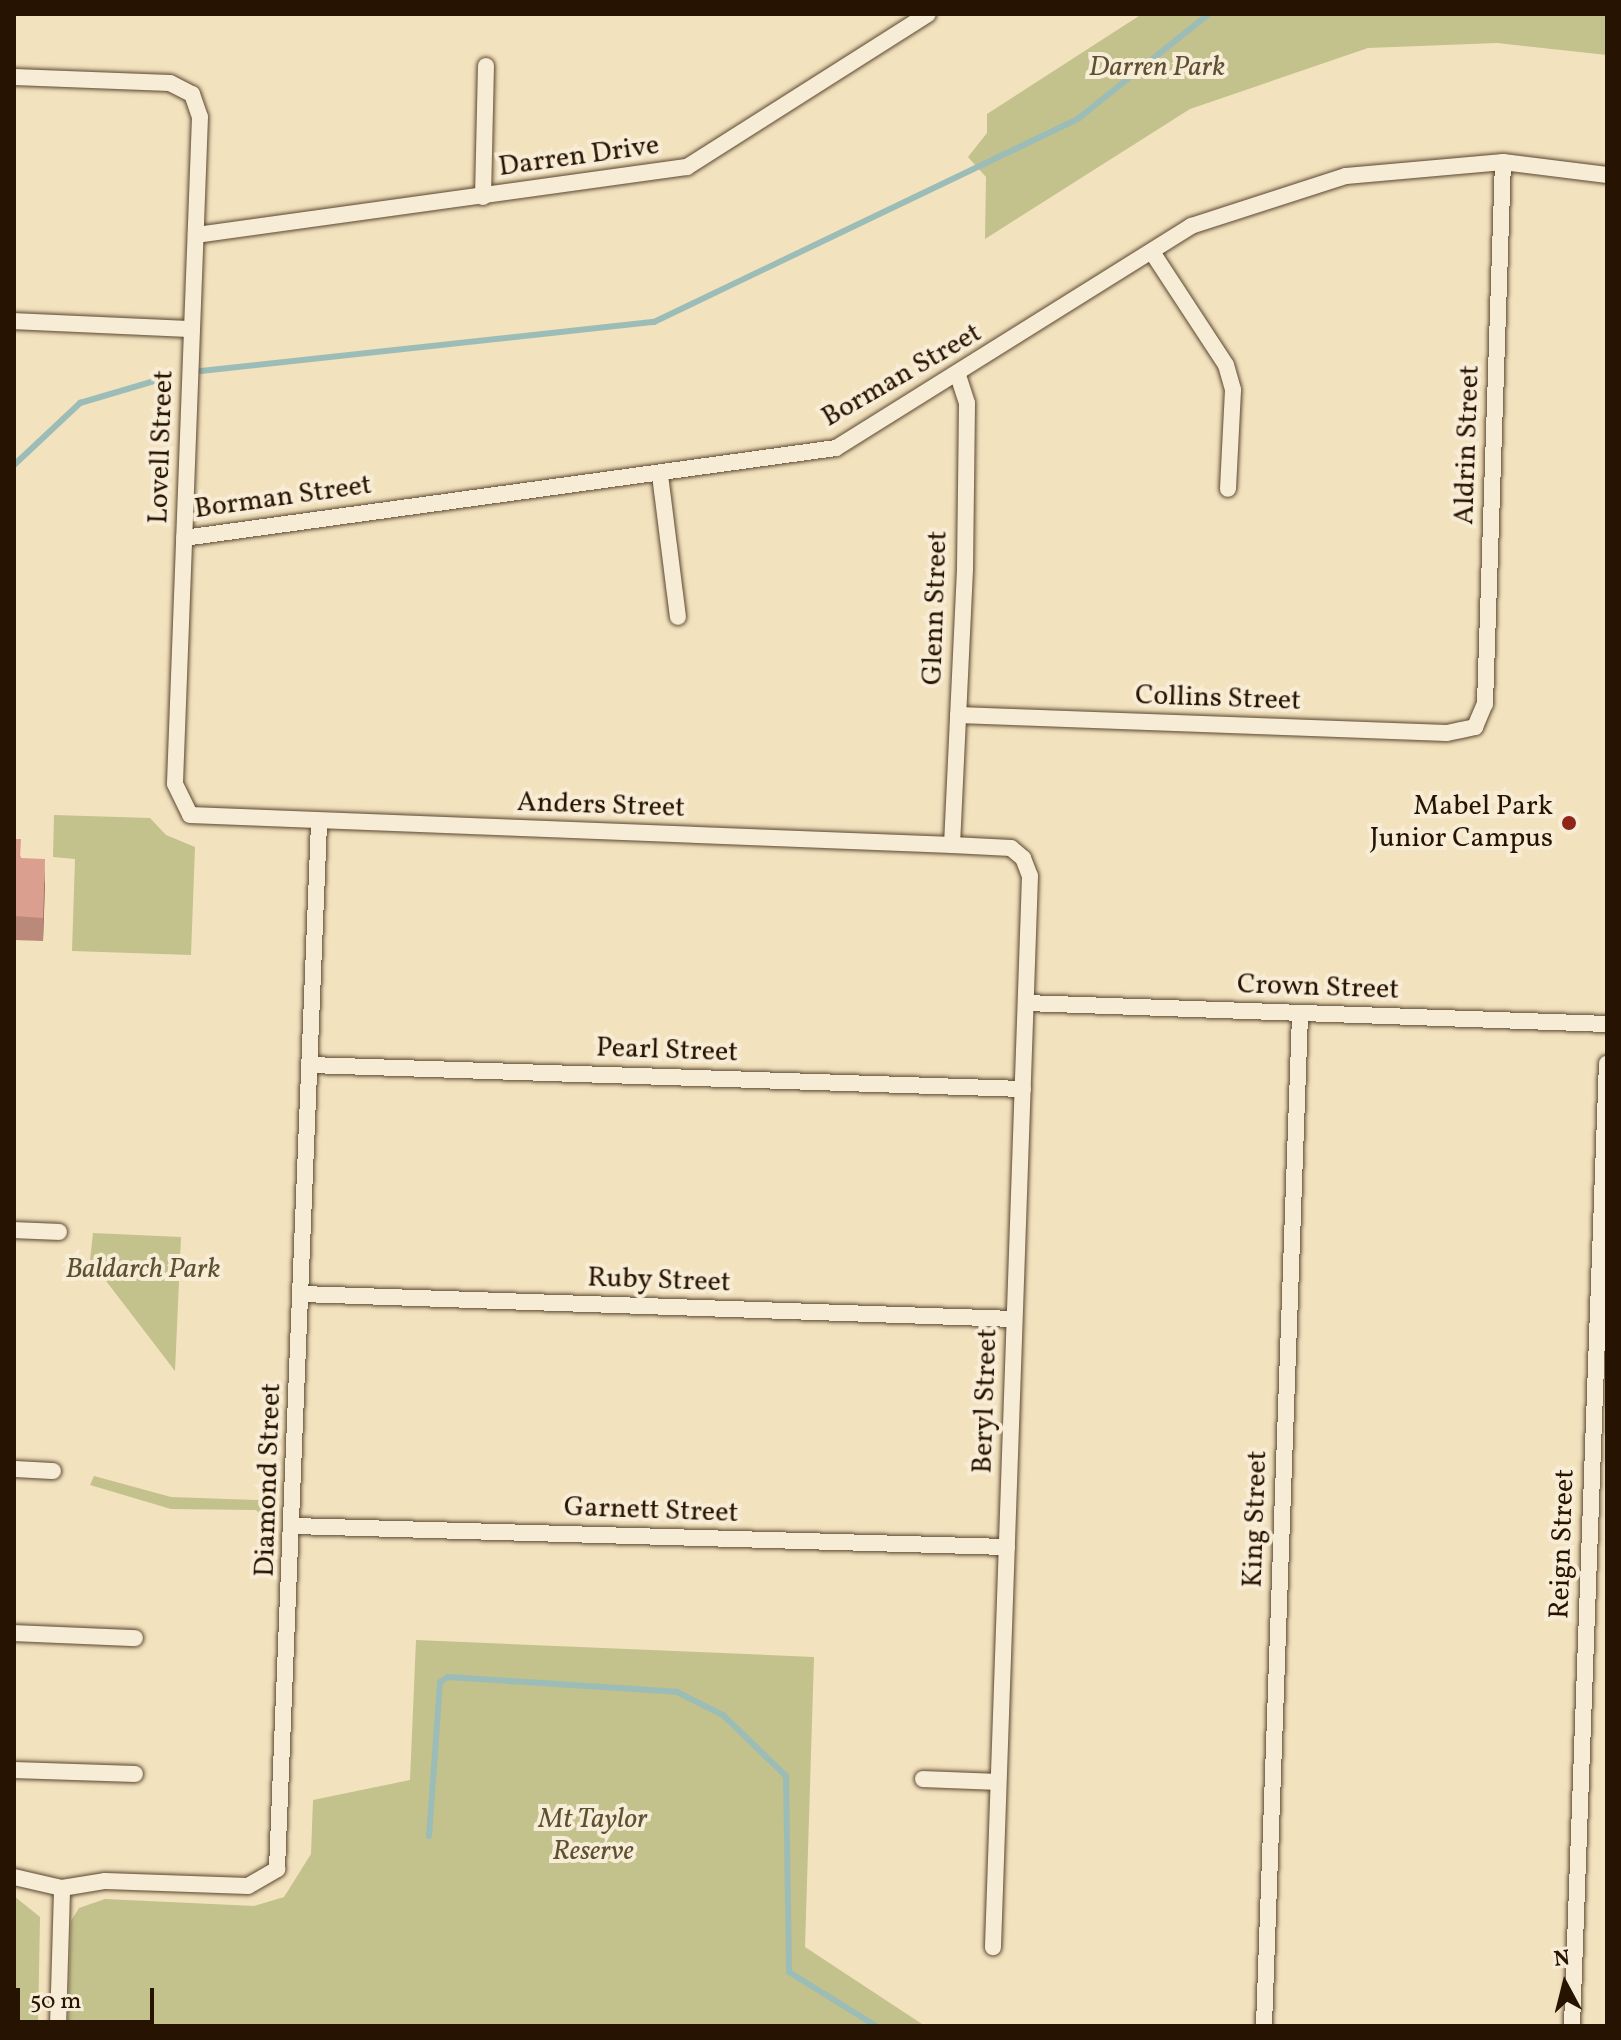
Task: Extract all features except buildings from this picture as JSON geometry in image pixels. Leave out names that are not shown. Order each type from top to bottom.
[{"type":"street","name":"Darren Drive","points":[[196,235],[687,167],[928,14]]},
{"type":"street","points":[[483,197],[486,66]]},
{"type":"street","name":"Lovell Street","points":[[14,77],[170,83],[192,94],[200,117],[184,538],[180,803]]},
{"type":"street","name":"Borman Street","points":[[184,538],[660,475],[836,448],[958,375],[1191,226],[1346,176],[1503,162],[1607,175]]},
{"type":"street","name":"Aldrin Street","points":[[1475,727],[1485,704],[1503,162]]},
{"type":"street","points":[[1152,252],[1226,365],[1233,390],[1228,489]]},
{"type":"street","points":[[14,321],[192,329]]},
{"type":"street","name":"Glenn Street","points":[[952,845],[967,403],[958,375]]},
{"type":"street","points":[[660,475],[678,617]]},
{"type":"street","name":"Collins Street","points":[[958,715],[1447,733],[1475,727]]},
{"type":"street","name":"Anders Street","points":[[180,803],[190,815],[211,819],[952,845],[1011,848],[1023,858]]},
{"type":"street","name":"Diamond Street","points":[[14,1877],[62,1888],[105,1881],[248,1886],[277,1869],[294,1526],[319,822]]},
{"type":"street","name":"Beryl Street","points":[[993,1947],[1030,876],[1023,858]]},
{"type":"street","name":"Crown Street","points":[[1026,1003],[1607,1024]]},
{"type":"street","name":"King Street","points":[[1264,2026],[1300,1013]]},
{"type":"street","name":"Reign Street","points":[[1572,2026],[1607,1064]]},
{"type":"street","name":"Pearl Street","points":[[310,1065],[1023,1089]]},
{"type":"street","points":[[14,1230],[59,1232]]},
{"type":"street","name":"Ruby Street","points":[[302,1294],[1014,1319]]},
{"type":"street","points":[[14,1469],[53,1471]]},
{"type":"street","name":"Garnett Street","points":[[294,1526],[1007,1547]]},
{"type":"street","points":[[14,1633],[135,1638]]},
{"type":"street","points":[[14,1770],[135,1774]]},
{"type":"street","points":[[923,1779],[998,1782]]},
{"type":"street","points":[[58,2026],[62,1888]]},
{"type":"green space","name":"Darren Park","points":[[1142,14],[1607,14],[1607,55],[1497,43],[1368,48],[1190,109],[985,239],[986,177],[968,157],[987,133],[987,114]]},
{"type":"green space","points":[[54,815],[150,818],[166,835],[195,847],[191,955],[72,951],[75,859],[53,857]]},
{"type":"green space","name":"Baldarch Park","points":[[93,1233],[181,1237],[175,1371],[90,1260]]},
{"type":"green space","points":[[94,1476],[171,1497],[258,1500],[267,1493],[266,1520],[256,1510],[171,1509],[90,1485]]},
{"type":"green space","name":"Mt Taylor Reserve","points":[[416,1640],[814,1657],[805,1947],[925,2026],[68,2026],[71,1921],[79,1908],[105,1899],[254,1906],[284,1897],[311,1854],[313,1800],[410,1780]]},
{"type":"green space","points":[[14,1896],[40,1917],[38,2026],[14,2026]]},
{"type":"waterway","points":[[201,371],[654,322],[1079,118],[1209,14]]},
{"type":"waterway","points":[[14,465],[80,403],[168,377]]},
{"type":"waterway","points":[[429,1836],[440,1682],[448,1677],[677,1692],[723,1715],[786,1776],[789,1972],[876,2026]]},
{"type":"place","name":"Mabel Park Junior Campus","points":[[1569,823]]}]
